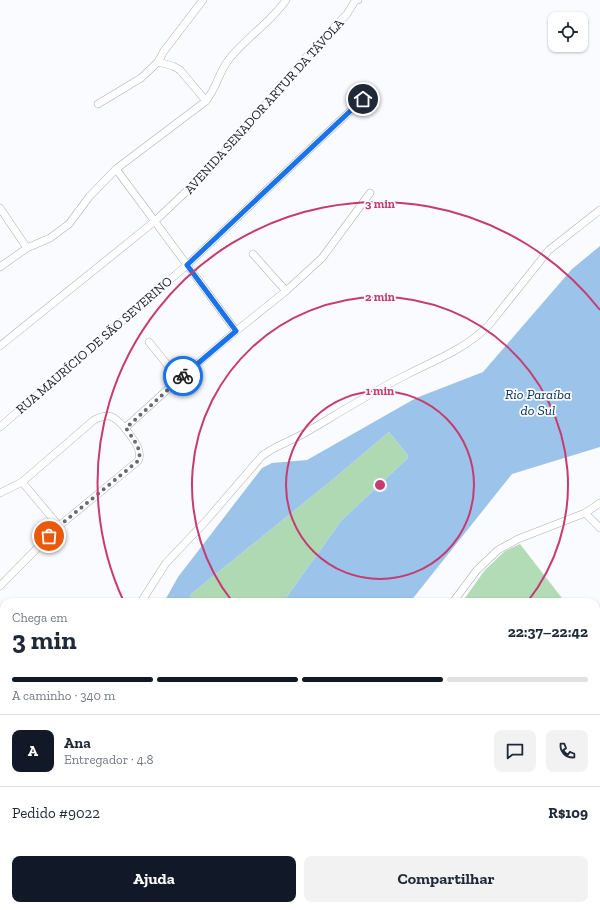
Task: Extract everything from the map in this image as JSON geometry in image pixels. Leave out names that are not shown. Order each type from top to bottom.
[{"type":"street","points":[[98,104],[141,78],[158,62],[164,51],[203,0]]},
{"type":"street","points":[[0,268],[27,248],[50,238],[69,224],[89,198],[116,169],[206,101],[213,92],[221,71],[231,57],[245,41],[274,16],[286,0]]},
{"type":"street","name":"AVENIDA SENADOR ARTUR DA TÁVOLA","points":[[0,346],[155,221],[209,170],[313,49],[347,14],[355,1],[358,0]]},
{"type":"street","points":[[158,62],[173,66],[180,70],[206,101]]},
{"type":"street","name":"RUA MAURÍCIO DE SÃO SEVERINO","points":[[0,427],[187,265],[363,99]]},
{"type":"street","points":[[116,169],[236,331]]},
{"type":"street","points":[[126,428],[179,379],[286,291],[328,251],[370,193]]},
{"type":"street","points":[[0,208],[27,248]]},
{"type":"street","points":[[144,598],[166,564],[205,522],[262,456],[272,449],[305,433],[377,390],[445,356],[480,334],[489,326],[548,250],[600,210]]},
{"type":"street","points":[[253,254],[286,291]]},
{"type":"street","points":[[149,342],[179,379]]},
{"type":"street","points":[[0,493],[22,482],[94,420],[105,415],[116,418],[126,428],[140,451],[140,458],[134,465],[59,526],[0,586]]},
{"type":"street","points":[[22,482],[59,526]]},
{"type":"street","points":[[455,598],[477,570],[498,550],[518,539],[585,513],[600,503]]},
{"type":"street","points":[[585,513],[600,528]]},
{"type":"green space","points":[[389,432],[407,454],[408,458],[341,521],[286,598],[190,598],[191,594]]},
{"type":"green space","points":[[520,544],[562,598],[465,598],[485,570],[505,551]]},
{"type":"water","name":"Rio Paraíba do Sul","points":[[600,246],[600,447],[512,474],[413,598],[286,598],[341,521],[408,458],[407,454],[389,432],[191,594],[190,598],[166,598],[178,577],[262,468],[272,463],[307,460],[416,398],[483,372],[572,269]]},
{"type":"way so far","points":[[49,536],[59,526],[138,461],[140,458],[140,451],[126,428],[183,376]]},
{"type":"route","points":[[183,376],[236,331],[187,265],[363,99]]}]
